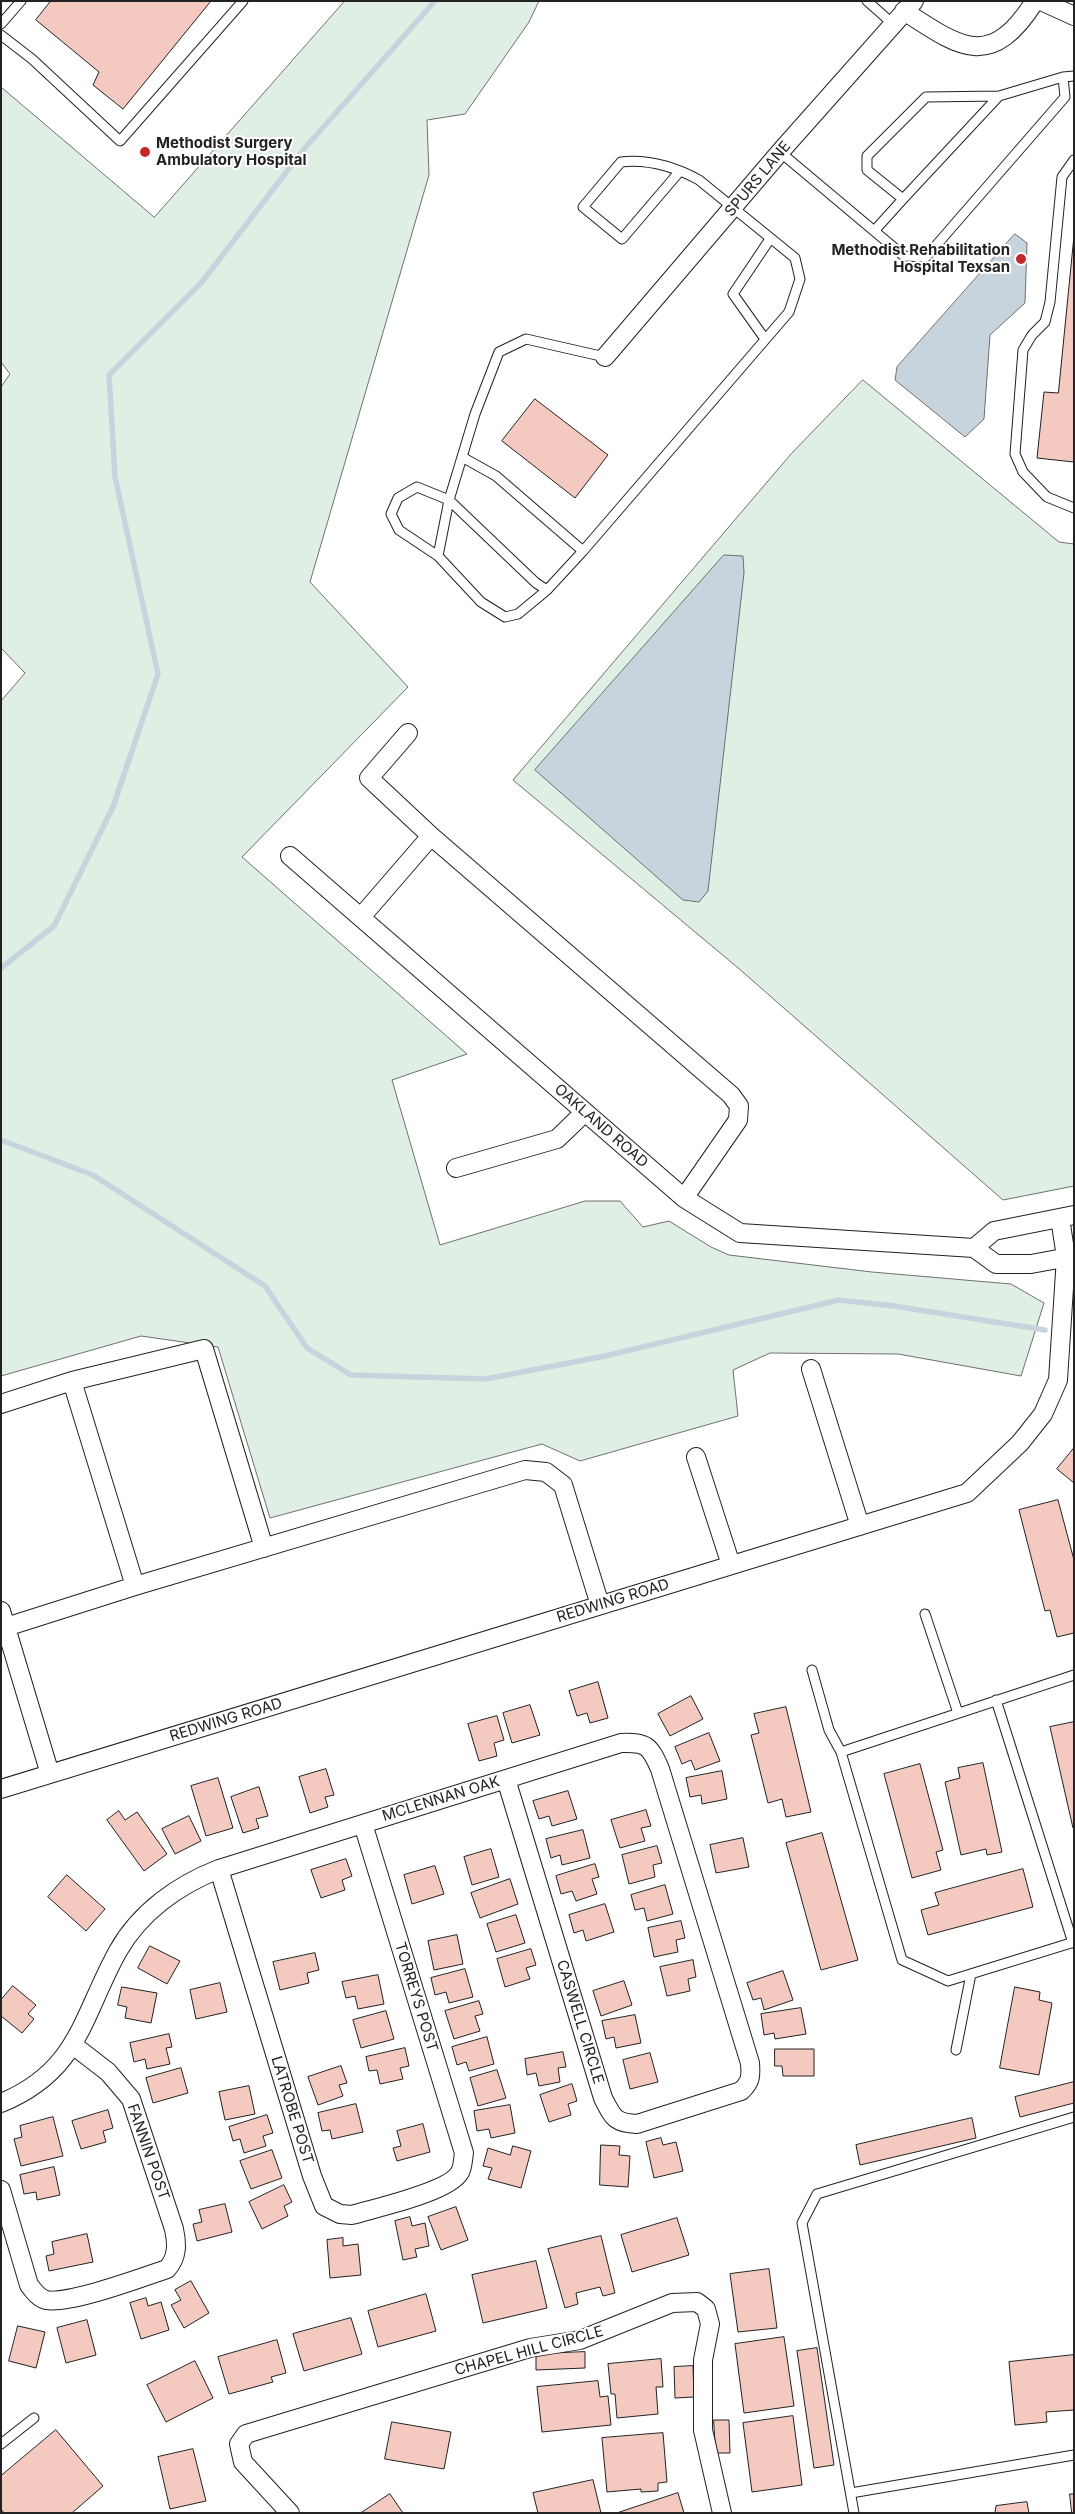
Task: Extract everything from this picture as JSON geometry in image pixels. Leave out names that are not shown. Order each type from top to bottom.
[{"type":"street","points":[[904,12],[957,42],[974,48],[992,45],[1010,34],[1023,20],[1035,1]]},
{"type":"street","points":[[1041,1],[1074,16]]},
{"type":"street","name":"SPURS LANE","points":[[605,357],[780,152],[904,12]]},
{"type":"street","points":[[408,733],[369,778],[431,836],[731,1095],[739,1106],[738,1120],[684,1198]]},
{"type":"street","points":[[361,918],[431,836]]},
{"type":"street","name":"OAKLAND ROAD","points":[[290,856],[684,1198],[740,1233],[974,1248]]},
{"type":"street","points":[[456,1168],[557,1138],[585,1112]]},
{"type":"street","points":[[1067,1216],[994,1231],[974,1248],[996,1264],[1031,1264],[1070,1256]]},
{"type":"street","name":"REDWING ROAD","points":[[1,1789],[967,1493],[1020,1443],[1043,1414],[1058,1380],[1070,1256],[1067,1216]]},
{"type":"street","points":[[1,1404],[72,1381],[204,1349],[264,1548]]},
{"type":"street","points":[[811,1369],[860,1526]]},
{"type":"street","points":[[72,1381],[135,1586]]},
{"type":"street","points":[[696,1456],[731,1565]]},
{"type":"street","points":[[50,1774],[4,1619],[135,1586],[525,1470],[546,1472],[563,1485],[600,1605]]},
{"type":"street","name":"MCLENNAN OAK","points":[[1,2103],[23,2094],[54,2070],[73,2045],[118,1951],[155,1906],[179,1887],[219,1869],[621,1743],[637,1743],[652,1750],[660,1769],[750,2063],[751,2078]]},
{"type":"street","name":"CASWELL CIRCLE","points":[[506,1779],[604,2098],[613,2118],[624,2124],[637,2124],[654,2120],[741,2091],[749,2085],[751,2078]]},
{"type":"street","name":"TORREYS POST","points":[[363,1824],[464,2153],[461,2171]]},
{"type":"street","name":"LATROBE POST","points":[[219,1869],[312,2176],[324,2206],[340,2214],[352,2215],[441,2187],[456,2177],[461,2171]]},
{"type":"street","name":"FANNIN POST","points":[[1,2190],[29,2285],[38,2297],[46,2300],[94,2292],[168,2269],[173,2262],[176,2242],[174,2229],[131,2099],[108,2072],[73,2045]]},
{"type":"street","name":"CHAPEL HILL CIRCLE","points":[[290,2513],[243,2462],[239,2444],[246,2434],[530,2348],[580,2340],[620,2326],[661,2306],[684,2301],[697,2302],[706,2309],[710,2324],[703,2360],[703,2430],[722,2513]]},
{"type":"lane","points":[[1,24],[21,1]]},
{"type":"lane","points":[[1,35],[32,59],[120,140],[242,1]]},
{"type":"lane","points":[[867,1],[904,12]]},
{"type":"lane","points":[[903,199],[867,170],[867,156],[926,97],[999,96],[1063,77],[1074,76]]},
{"type":"lane","points":[[780,152],[904,256],[926,257],[1065,97],[1063,77]]},
{"type":"lane","points":[[875,230],[999,96]]},
{"type":"lane","points":[[547,590],[536,583],[449,500],[417,487],[398,498],[391,514],[399,530],[438,556],[481,602],[505,617],[518,614],[547,590],[583,551],[789,312],[800,279],[794,258],[699,180],[680,171],[635,160],[621,162],[583,207],[622,240],[680,171]]},
{"type":"lane","points":[[1074,160],[1062,177],[1050,302],[1045,322],[1032,334],[1023,350],[1015,454],[1023,472],[1047,497],[1074,508]]},
{"type":"lane","points":[[765,339],[732,294],[770,238]]},
{"type":"lane","points":[[438,556],[449,500],[475,414],[500,352],[526,339],[605,357]]},
{"type":"lane","points":[[462,457],[496,476],[583,551]]},
{"type":"lane","points":[[925,1614],[958,1713]]},
{"type":"lane","points":[[812,1670],[829,1730],[841,1752],[902,1960],[948,1982],[1073,1943],[996,1700]]},
{"type":"lane","points":[[841,1752],[1074,1675]]},
{"type":"lane","points":[[956,2050],[971,1974]]},
{"type":"lane","points":[[854,2513],[802,2224],[817,2194],[1074,2117]]},
{"type":"lane","points":[[1,2444],[34,2418]]},
{"type":"lane","points":[[851,2493],[1074,2455]]},
{"type":"green space","points":[[345,1],[539,1],[529,22],[465,114],[427,120],[429,175],[310,582],[408,687],[242,857],[467,1054],[392,1080],[440,1245],[585,1201],[620,1201],[643,1227],[669,1221],[711,1247],[729,1255],[872,1272],[1011,1284],[1044,1303],[1021,1376],[898,1354],[770,1353],[733,1370],[738,1416],[580,1461],[542,1444],[270,1518],[218,1347],[141,1336],[1,1376],[1,701],[25,673],[1,648],[1,387],[10,374],[1,362],[1,87],[154,217]]},
{"type":"green space","points":[[863,380],[1059,542],[1074,544],[1074,1186],[1003,1200],[737,967],[513,780],[791,454]]},
{"type":"shaded area","points":[[1015,234],[1027,243],[1025,303],[990,335],[984,419],[965,437],[895,380],[897,367]]},
{"type":"shaded area","points":[[724,555],[743,556],[744,573],[708,891],[699,902],[683,900],[535,770]]},
{"type":"building","points":[[51,1],[211,1],[123,109],[93,85],[99,72],[36,20]]},
{"type":"building","points":[[1074,236],[1074,462],[1037,458],[1044,392],[1058,393]]},
{"type":"building","points":[[535,399],[608,455],[575,498],[502,441]]},
{"type":"building","points":[[1074,1448],[1074,1483],[1057,1469]]},
{"type":"building","points":[[1058,1500],[1074,1560],[1074,1633],[1057,1637],[1050,1610],[1045,1611],[1019,1510]]},
{"type":"building","points":[[598,1682],[608,1718],[590,1723],[587,1713],[577,1716],[569,1691]]},
{"type":"building","points":[[691,1696],[703,1719],[670,1736],[658,1714]]},
{"type":"building","points":[[530,1705],[540,1735],[512,1743],[503,1713]]},
{"type":"building","points":[[786,1707],[811,1812],[786,1817],[782,1799],[768,1803],[751,1735],[759,1733],[754,1714]]},
{"type":"building","points":[[497,1716],[504,1740],[494,1743],[497,1756],[479,1761],[468,1724]]},
{"type":"building","points":[[1074,1722],[1074,1828],[1073,1828],[1050,1727]]},
{"type":"building","points":[[709,1733],[720,1761],[695,1770],[691,1760],[682,1764],[675,1747]]},
{"type":"building","points":[[983,1763],[1002,1852],[987,1855],[986,1849],[961,1855],[945,1782],[960,1778],[958,1768]]},
{"type":"building","points":[[920,1764],[943,1850],[936,1852],[941,1870],[912,1878],[884,1774]]},
{"type":"building","points":[[326,1769],[334,1795],[325,1797],[328,1807],[310,1813],[299,1777]]},
{"type":"building","points":[[722,1771],[727,1799],[702,1804],[701,1795],[690,1797],[686,1778]]},
{"type":"building","points":[[218,1778],[233,1828],[206,1836],[191,1786]]},
{"type":"building","points":[[259,1787],[268,1816],[256,1819],[259,1828],[243,1833],[231,1797]]},
{"type":"building","points":[[568,1791],[577,1819],[552,1826],[549,1816],[539,1819],[533,1801]]},
{"type":"building","points":[[646,1810],[651,1826],[641,1828],[645,1841],[620,1848],[611,1820]]},
{"type":"building","points":[[119,1811],[125,1820],[137,1812],[167,1854],[144,1871],[107,1820]]},
{"type":"building","points":[[189,1816],[201,1841],[175,1854],[162,1829]]},
{"type":"building","points":[[583,1830],[590,1858],[562,1865],[560,1855],[551,1858],[546,1839]]},
{"type":"building","points":[[822,1833],[858,1960],[821,1970],[786,1843]]},
{"type":"building","points":[[743,1838],[749,1867],[716,1873],[710,1845]]},
{"type":"building","points":[[657,1846],[662,1863],[653,1865],[655,1877],[629,1884],[622,1855]]},
{"type":"building","points":[[491,1849],[499,1877],[472,1885],[464,1857]]},
{"type":"building","points":[[346,1859],[352,1876],[342,1880],[345,1890],[321,1898],[311,1870]]},
{"type":"building","points":[[595,1864],[599,1877],[592,1879],[597,1894],[576,1901],[572,1891],[561,1894],[556,1876]]},
{"type":"building","points":[[435,1866],[444,1894],[412,1904],[404,1875]]},
{"type":"building","points":[[1023,1869],[1033,1907],[928,1935],[921,1910],[939,1905],[935,1893]]},
{"type":"building","points":[[67,1875],[105,1909],[86,1931],[48,1897]]},
{"type":"building","points":[[510,1879],[518,1904],[480,1918],[471,1893]]},
{"type":"building","points":[[665,1885],[673,1914],[647,1921],[644,1908],[635,1910],[631,1895]]},
{"type":"building","points":[[605,1904],[614,1932],[586,1941],[583,1930],[574,1933],[569,1915]]},
{"type":"building","points":[[516,1915],[525,1943],[496,1952],[487,1924]]},
{"type":"building","points":[[681,1921],[685,1938],[676,1940],[678,1952],[654,1957],[648,1928]]},
{"type":"building","points":[[457,1935],[463,1964],[434,1970],[428,1941]]},
{"type":"building","points":[[150,1946],[180,1961],[167,1984],[138,1968]]},
{"type":"building","points":[[531,1949],[536,1965],[526,1968],[530,1979],[505,1987],[497,1959]]},
{"type":"building","points":[[315,1953],[319,1970],[307,1973],[309,1983],[280,1990],[273,1962]]},
{"type":"building","points":[[693,1960],[696,1977],[688,1979],[690,1991],[667,1996],[660,1967]]},
{"type":"building","points":[[465,1969],[473,1997],[449,2003],[446,1992],[435,1995],[431,1978]]},
{"type":"building","points":[[783,1971],[793,2000],[764,2010],[761,1998],[753,2000],[747,1983]]},
{"type":"building","points":[[378,1975],[384,2004],[358,2009],[355,1996],[346,1998],[342,1982]]},
{"type":"building","points":[[624,1981],[632,2005],[601,2016],[593,1991]]},
{"type":"building","points":[[220,1983],[227,2012],[196,2019],[190,1990]]},
{"type":"building","points":[[13,1986],[36,2005],[28,2014],[34,2019],[22,2033],[1,2016],[1,2000]]},
{"type":"building","points":[[122,1987],[157,1993],[151,2023],[125,2018],[127,2007],[118,2005]]},
{"type":"building","points":[[1015,1987],[1040,1992],[1039,2000],[1052,2003],[1039,2075],[1000,2068]]},
{"type":"building","points":[[479,2001],[483,2014],[475,2016],[480,2031],[454,2039],[445,2011]]},
{"type":"building","points":[[801,2008],[806,2034],[775,2039],[774,2033],[764,2035],[761,2014]]},
{"type":"building","points":[[386,2011],[394,2039],[361,2048],[353,2020]]},
{"type":"building","points":[[635,2015],[641,2043],[616,2048],[614,2037],[606,2039],[602,2021]]},
{"type":"building","points":[[169,2034],[172,2047],[166,2048],[170,2064],[147,2069],[145,2059],[134,2062],[130,2043]]},
{"type":"building","points":[[487,2037],[494,2064],[469,2071],[466,2062],[457,2065],[452,2047]]},
{"type":"building","points":[[405,2048],[409,2066],[400,2068],[403,2079],[380,2084],[377,2070],[369,2071],[366,2057]]},
{"type":"building","points":[[775,2049],[814,2049],[814,2076],[783,2076],[782,2066],[775,2066]]},
{"type":"building","points":[[563,2052],[566,2067],[558,2068],[560,2082],[539,2086],[536,2073],[527,2075],[525,2059]]},
{"type":"building","points":[[650,2053],[658,2082],[630,2089],[623,2060]]},
{"type":"building","points":[[341,2066],[347,2083],[339,2085],[343,2096],[318,2105],[308,2077]]},
{"type":"building","points":[[181,2068],[188,2093],[153,2103],[146,2078]]},
{"type":"building","points":[[497,2070],[506,2098],[478,2106],[470,2078]]},
{"type":"building","points":[[1074,2082],[1074,2103],[1020,2117],[1015,2097]]},
{"type":"building","points":[[572,2084],[577,2101],[568,2104],[571,2115],[549,2122],[540,2095]]},
{"type":"building","points":[[249,2086],[255,2114],[225,2120],[219,2092]]},
{"type":"building","points":[[356,2104],[363,2132],[332,2139],[330,2130],[322,2131],[318,2113]]},
{"type":"building","points":[[510,2105],[515,2133],[491,2138],[489,2129],[477,2131],[474,2111]]},
{"type":"building","points":[[108,2110],[113,2128],[103,2131],[106,2142],[81,2149],[72,2121]]},
{"type":"building","points":[[267,2115],[273,2133],[263,2136],[266,2146],[244,2153],[240,2139],[233,2141],[229,2127]]},
{"type":"building","points":[[53,2117],[63,2156],[21,2166],[14,2139],[22,2137],[20,2126]]},
{"type":"building","points":[[972,2118],[976,2138],[860,2165],[856,2145]]},
{"type":"building","points":[[423,2124],[430,2152],[397,2161],[393,2148],[401,2146],[397,2131]]},
{"type":"building","points":[[661,2138],[663,2145],[676,2142],[683,2171],[654,2178],[646,2142]]},
{"type":"building","points":[[601,2145],[620,2146],[619,2155],[630,2156],[628,2187],[600,2185]]},
{"type":"building","points":[[513,2146],[531,2151],[521,2188],[488,2179],[492,2168],[483,2166],[488,2148],[510,2155]]},
{"type":"building","points":[[272,2150],[282,2178],[251,2189],[240,2161]]},
{"type":"building","points":[[54,2167],[60,2195],[37,2200],[36,2192],[24,2194],[20,2175]]},
{"type":"building","points":[[284,2185],[292,2202],[284,2206],[288,2216],[262,2229],[249,2202]]},
{"type":"building","points":[[225,2204],[232,2232],[197,2241],[193,2224],[202,2222],[199,2210]]},
{"type":"building","points":[[456,2207],[468,2240],[441,2250],[428,2217]]},
{"type":"building","points":[[410,2217],[412,2226],[425,2223],[429,2246],[415,2249],[417,2257],[403,2260],[395,2221]]},
{"type":"building","points":[[677,2218],[689,2255],[632,2272],[621,2235]]},
{"type":"building","points":[[87,2234],[93,2262],[49,2271],[46,2256],[54,2254],[52,2242]]},
{"type":"building","points":[[601,2236],[615,2293],[603,2296],[600,2287],[576,2293],[578,2304],[565,2308],[548,2249]]},
{"type":"building","points":[[343,2238],[343,2246],[358,2244],[361,2275],[330,2278],[327,2240]]},
{"type":"building","points":[[536,2261],[547,2308],[483,2323],[472,2275]]},
{"type":"building","points":[[769,2269],[777,2328],[738,2332],[730,2274]]},
{"type":"building","points":[[191,2281],[209,2313],[184,2328],[171,2305],[181,2300],[175,2290]]},
{"type":"building","points":[[426,2294],[436,2331],[378,2347],[368,2311]]},
{"type":"building","points":[[146,2298],[148,2306],[161,2302],[169,2330],[141,2339],[130,2303]]},
{"type":"building","points":[[351,2318],[362,2354],[304,2371],[293,2334]]},
{"type":"building","points":[[87,2320],[96,2355],[66,2363],[57,2328]]},
{"type":"building","points":[[18,2326],[45,2332],[36,2368],[9,2361]]},
{"type":"building","points":[[784,2337],[794,2406],[744,2413],[735,2344]]},
{"type":"building","points":[[277,2340],[286,2373],[271,2377],[273,2382],[229,2394],[218,2357]]},
{"type":"building","points":[[817,2348],[834,2465],[814,2468],[797,2351]]},
{"type":"building","points":[[585,2352],[585,2368],[536,2370],[536,2354]]},
{"type":"building","points":[[1074,2355],[1074,2410],[1046,2412],[1047,2422],[1015,2425],[1009,2362]]},
{"type":"building","points":[[661,2359],[663,2387],[656,2387],[658,2414],[617,2418],[615,2394],[611,2394],[608,2364]]},
{"type":"building","points":[[195,2361],[213,2398],[166,2422],[147,2385]]},
{"type":"building","points":[[693,2366],[694,2397],[675,2398],[674,2367]]},
{"type":"building","points":[[598,2381],[600,2397],[608,2396],[611,2425],[542,2432],[537,2387]]},
{"type":"building","points":[[793,2416],[802,2485],[752,2492],[743,2423]]},
{"type":"building","points":[[714,2420],[729,2420],[730,2453],[716,2453]]},
{"type":"building","points":[[392,2422],[451,2432],[444,2469],[385,2459]]},
{"type":"building","points":[[56,2430],[103,2486],[72,2513],[4,2513],[1,2509],[1,2476]]},
{"type":"building","points":[[663,2433],[667,2482],[658,2483],[658,2491],[641,2492],[641,2489],[607,2492],[602,2438]]},
{"type":"building","points":[[193,2449],[206,2501],[170,2509],[158,2457]]},
{"type":"building","points":[[593,2480],[601,2513],[538,2513],[533,2493]]},
{"type":"building","points":[[678,2493],[684,2513],[617,2513]]},
{"type":"building","points":[[390,2494],[403,2513],[361,2513]]},
{"type":"building","points":[[1070,2494],[1074,2494],[1074,2513],[1072,2513]]},
{"type":"building","points":[[1027,2502],[1029,2513],[995,2513],[996,2506]]},
{"type":"waterway","points":[[1,968],[54,926],[113,807],[158,674],[115,477],[109,375],[202,282],[304,149],[435,1]]},
{"type":"waterway","points":[[1,1140],[93,1175],[265,1286],[307,1348],[351,1375],[486,1379],[605,1356],[839,1300],[894,1306],[1045,1330]]},
{"type":"place","name":"Methodist Surgery Ambulatory Hospital","points":[[145,152]]},
{"type":"place","name":"Methodist Rehabilitation Hospital Texsan","points":[[1021,259]]}]
